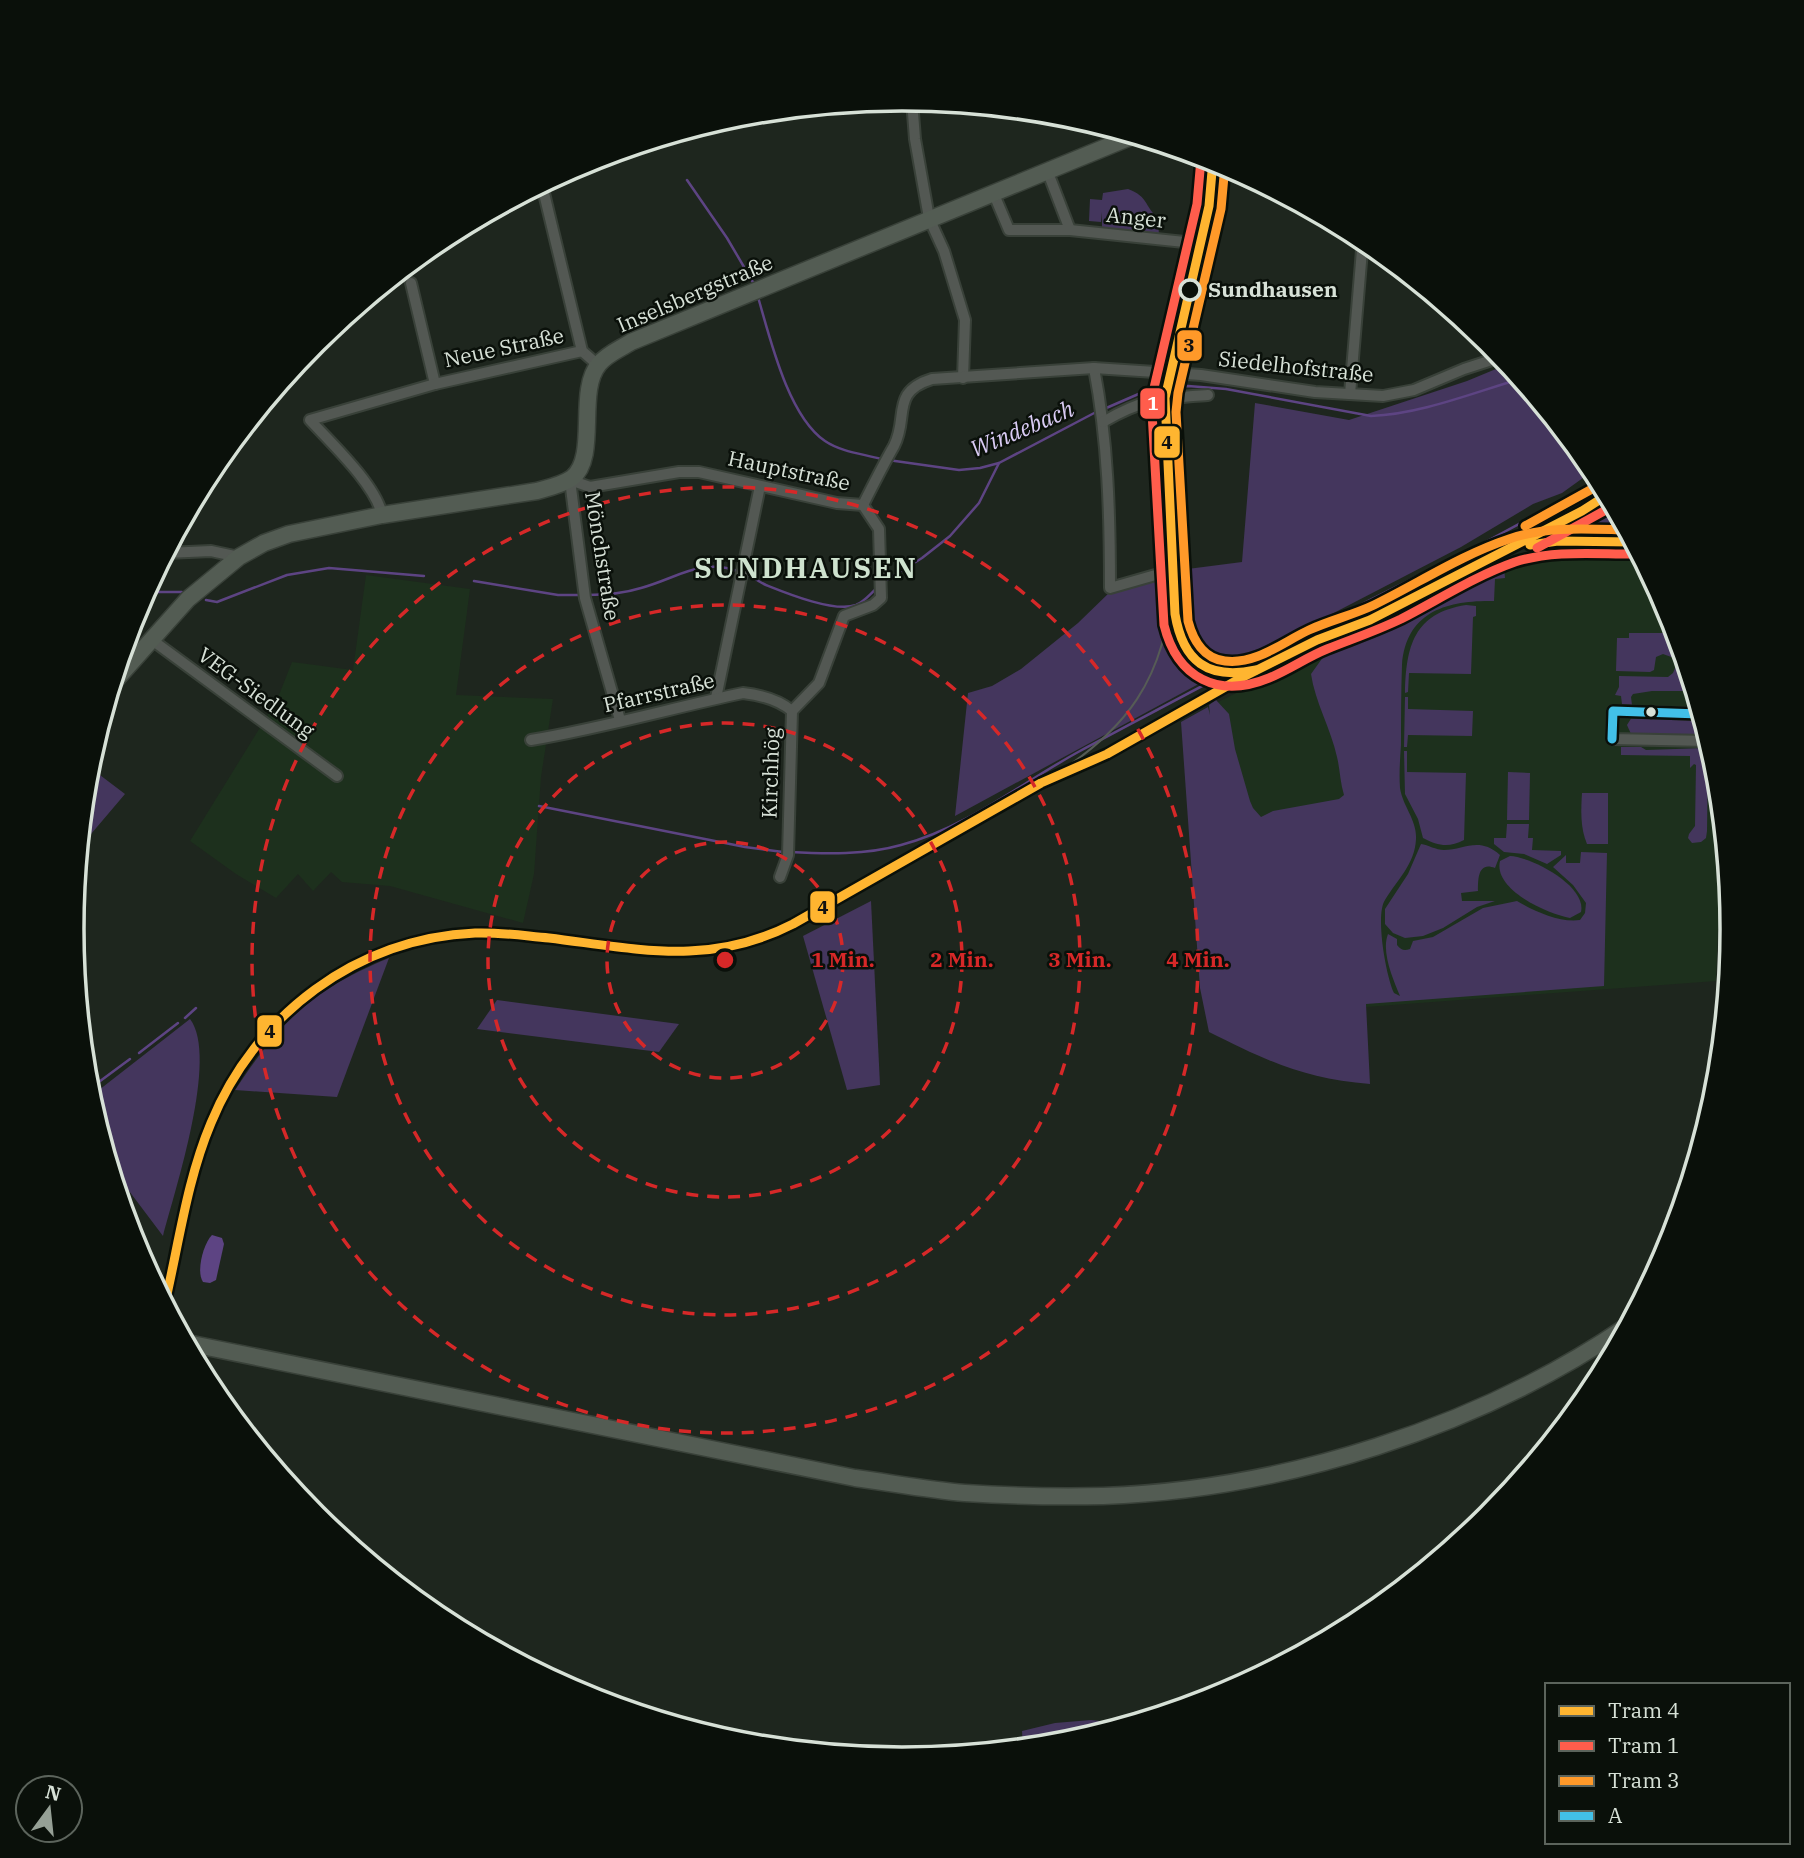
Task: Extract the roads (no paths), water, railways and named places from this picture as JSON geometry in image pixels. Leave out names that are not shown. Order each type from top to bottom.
[{"type":"main road","name":"Inselsbergstraße","points":[[598,365],[631,342],[1119,141]]},
{"type":"main road","points":[[127,667],[188,599],[239,557],[264,543],[289,534],[382,515],[537,491],[570,480],[582,463],[591,380],[598,365]]},
{"type":"main road","points":[[199,1345],[855,1478],[965,1493],[1105,1496],[1166,1491],[1251,1478],[1336,1458],[1391,1441],[1499,1397],[1611,1336]]},
{"type":"street","points":[[913,111],[929,218],[944,251],[965,320],[963,378]]},
{"type":"street","points":[[1047,170],[1070,230]]},
{"type":"street","name":"Anger","points":[[993,192],[1009,230],[1070,230],[1194,243],[1204,199]]},
{"type":"street","points":[[544,193],[582,351],[598,365]]},
{"type":"street","points":[[1163,373],[1194,243]]},
{"type":"street","points":[[1350,394],[1362,253]]},
{"type":"street","name":"Neue Straße","points":[[411,283],[435,384]]},
{"type":"street","name":"Neue Straße","points":[[382,515],[380,504],[352,465],[310,420],[435,384],[582,351]]},
{"type":"street","name":"Siedelhofstraße","points":[[963,378],[1094,368],[1240,380],[1315,392],[1383,396],[1414,390],[1489,361]]},
{"type":"street","points":[[1094,368],[1102,414],[1108,485],[1110,588],[1173,570]]},
{"type":"street","name":"Hauptstraße","points":[[570,480],[590,487],[679,472],[699,472],[837,503],[863,505],[896,440],[902,404],[913,389],[933,379],[963,378]]},
{"type":"street","name":"Siedelhofstraße","points":[[1102,414],[1159,398],[1209,395]]},
{"type":"street","name":"Mönchstraße","points":[[570,480],[584,596],[620,720]]},
{"type":"street","points":[[716,698],[760,486]]},
{"type":"street","name":"Kirchhög","points":[[780,877],[788,850],[792,710],[819,684],[844,616],[873,606],[881,598],[879,529],[863,505]]},
{"type":"street","points":[[176,553],[211,551],[239,557]]},
{"type":"street","name":"VEG-Siedlung","points":[[152,640],[337,776]]},
{"type":"street","name":"Pfarrstraße","points":[[531,740],[585,731],[620,720],[743,692],[773,699],[792,710]]},
{"type":"street","points":[[1691,714],[1613,711],[1612,739],[1697,741]]},
{"type":"waterway","name":"Windebach","points":[[687,180],[727,238],[754,284]]},
{"type":"waterway","name":"Windebach","points":[[758,297],[782,375],[801,414],[812,429],[838,448],[881,459]]},
{"type":"waterway","name":"Windebach","points":[[1104,409],[1150,389],[1188,386],[1226,389],[1371,416],[1427,407],[1510,382]]},
{"type":"waterway","name":"Windebach","points":[[888,460],[959,470],[980,468],[999,463],[1098,411]]},
{"type":"waterway","points":[[885,581],[922,558],[950,536],[979,503],[999,463]]},
{"type":"waterway","points":[[1338,616],[1491,539],[1588,485]]},
{"type":"waterway","points":[[206,600],[217,602],[287,575],[329,568],[424,576]]},
{"type":"waterway","points":[[587,595],[635,590],[701,568],[726,568],[740,572]]},
{"type":"waterway","points":[[746,574],[786,593],[836,606],[856,605],[877,588]]},
{"type":"waterway","points":[[474,581],[558,595],[581,595]]},
{"type":"waterway","points":[[157,592],[182,592]]},
{"type":"waterway","points":[[790,852],[874,851],[901,845],[948,828],[1080,751],[1324,623]]},
{"type":"waterway","points":[[539,806],[745,847],[783,852]]},
{"type":"waterway","points":[[185,1018],[196,1008]]},
{"type":"waterway","points":[[139,1053],[178,1023]]},
{"type":"waterway","points":[[99,1082],[130,1059]]},
{"type":"tram line","name":"1","points":[[1200,167],[1197,204],[1154,388],[1152,412],[1164,625],[1170,643],[1189,671],[1217,684],[1250,684],[1392,623],[1471,581],[1515,562],[1558,554],[1629,554]]},
{"type":"tram line","name":"4","points":[[1212,172],[1209,206],[1165,398],[1175,614],[1184,644],[1200,664],[1224,672],[1256,670]]},
{"type":"tram line","name":"3","points":[[1224,177],[1221,209],[1178,393],[1176,412],[1188,621],[1196,641],[1205,652],[1225,661],[1248,660],[1325,623],[1374,605],[1457,561],[1509,539],[1552,530],[1615,530]]},
{"type":"tram line","name":"3","points":[[1525,526],[1591,490]]},
{"type":"tram line","name":"4","points":[[168,1290],[196,1167],[211,1123],[230,1084],[254,1048],[283,1017],[315,989],[351,967],[390,950],[432,938],[475,933],[512,934],[673,951],[732,946],[762,937],[793,924],[1041,783],[1107,754],[1241,678],[1317,640],[1370,620],[1598,501]]},
{"type":"tram line","name":"1","points":[[1537,548],[1604,511]]},
{"type":"tram line","name":"4","points":[[1530,545],[1558,541],[1622,542]]},
{"type":"tram line","points":[[1041,783],[1097,744],[1137,699],[1162,645],[1173,577]]},
{"type":"place","name":"Sundhausen","points":[[1190,290]]},
{"type":"district","name":"SUNDHAUSEN","points":[[806,568]]}]
